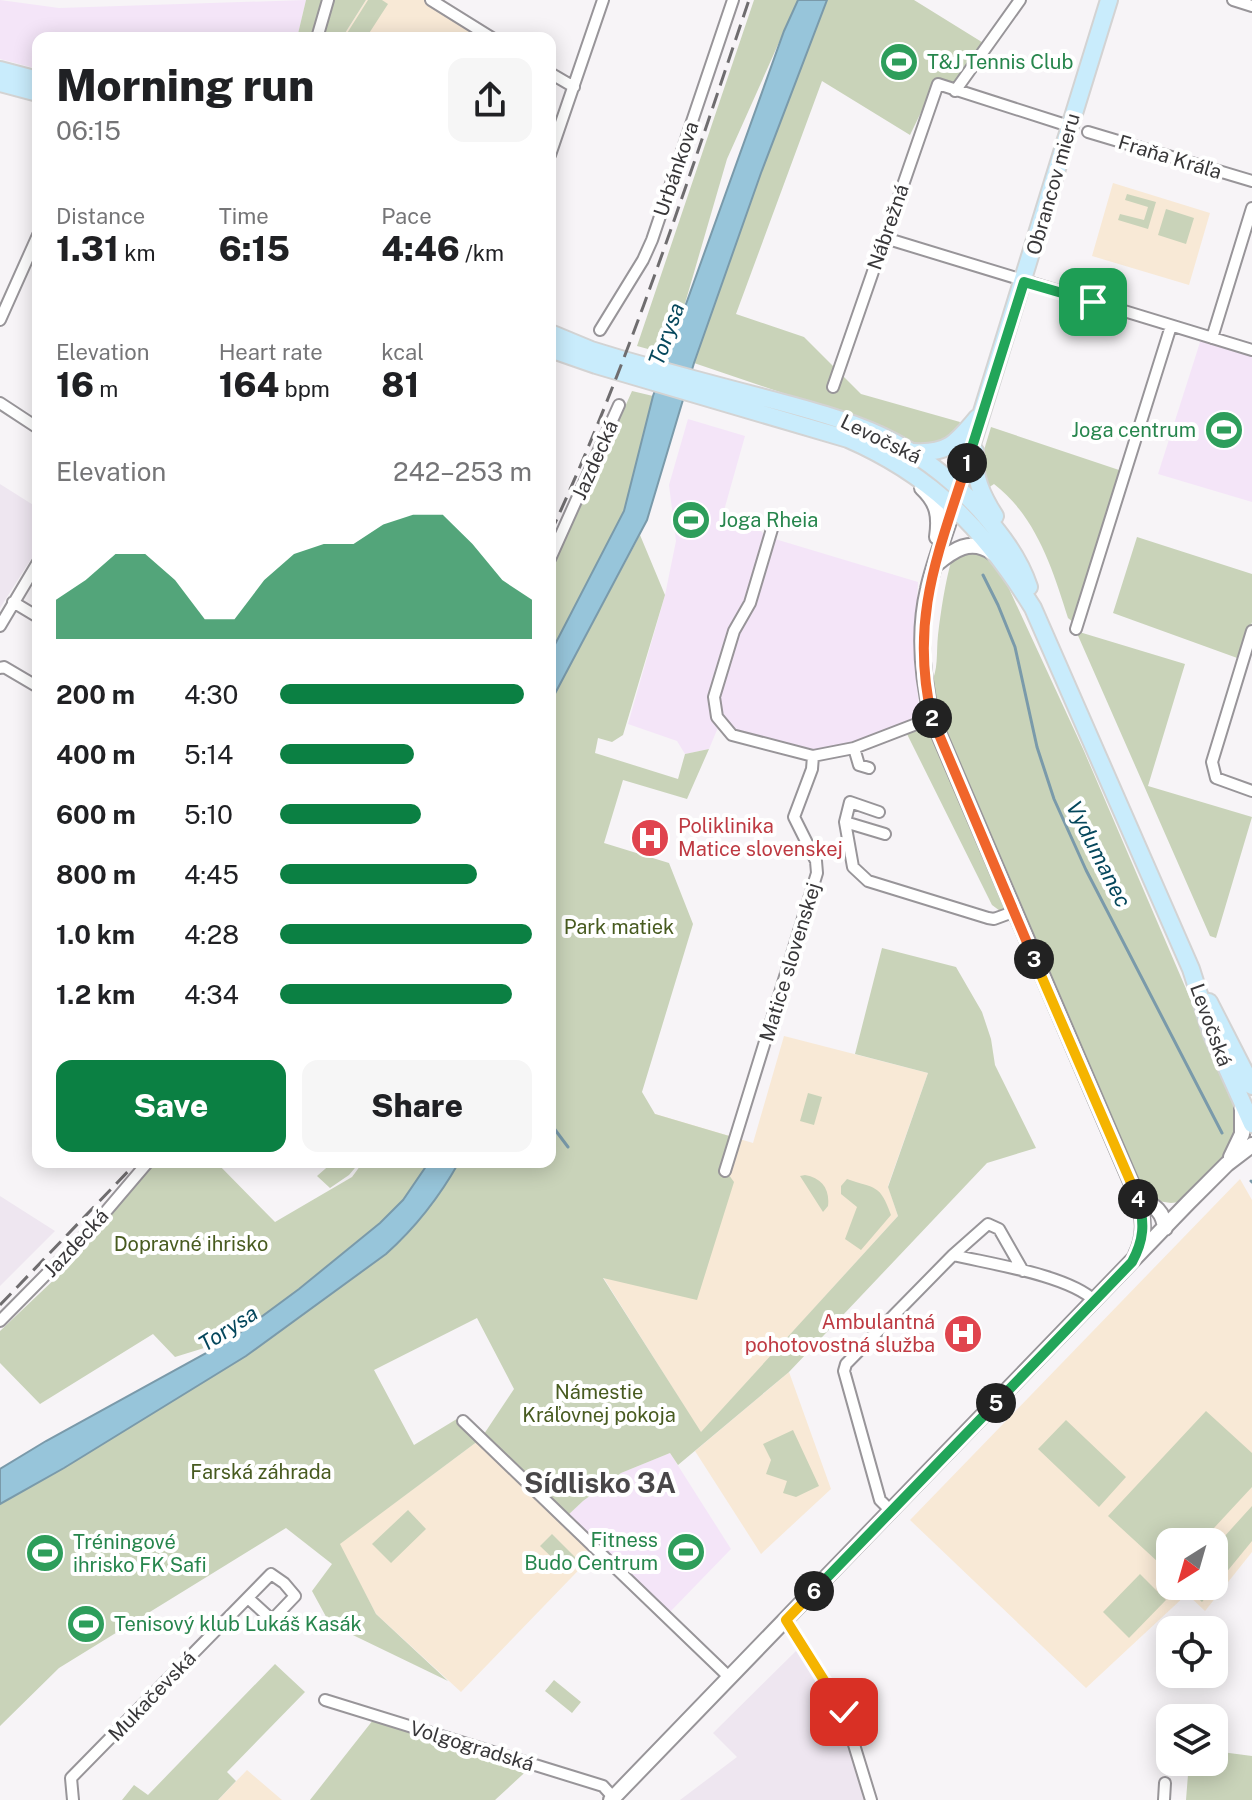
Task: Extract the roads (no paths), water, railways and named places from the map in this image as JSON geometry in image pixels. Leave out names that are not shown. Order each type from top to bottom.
[{"type":"main road","name":"Obrancov mieru","points":[[954,506],[1109,0]]},
{"type":"main road","points":[[0,70],[32,78]]},
{"type":"main road","points":[[0,83],[32,91]]},
{"type":"main road","points":[[556,335],[646,373]]},
{"type":"main road","points":[[556,350],[700,388]]},
{"type":"main road","name":"Levočská","points":[[700,388],[848,439],[898,464],[954,506],[1011,562]]},
{"type":"main road","name":"Levočská","points":[[700,388],[839,417],[865,426],[913,452],[959,488],[992,524],[1033,608],[1191,969],[1212,1035],[1245,1090],[1252,1124]]},
{"type":"main road","points":[[913,452],[941,451],[950,447],[983,411]]},
{"type":"main road","points":[[983,411],[975,456],[979,487],[1007,534],[1011,562]]},
{"type":"street","points":[[319,32],[328,0]]},
{"type":"street","points":[[431,0],[482,32]]},
{"type":"street","points":[[556,138],[603,0]]},
{"type":"street","name":"Urbánkova","points":[[600,330],[652,240],[733,0]]},
{"type":"street","name":"Nábrežná","points":[[833,387],[932,95],[938,84],[955,91],[1020,0]]},
{"type":"street","points":[[1233,0],[1252,6]]},
{"type":"street","points":[[556,76],[574,87]]},
{"type":"street","points":[[955,91],[1069,126]]},
{"type":"street","name":"Fraňa Kráľa","points":[[1088,132],[1252,181]]},
{"type":"street","points":[[1212,338],[1252,208]]},
{"type":"street","points":[[885,238],[1252,350]]},
{"type":"street","points":[[0,320],[32,248]]},
{"type":"street","points":[[1076,629],[1171,326]]},
{"type":"street","points":[[0,403],[32,424]]},
{"type":"street","name":"Jazdecká","points":[[556,546],[619,405]]},
{"type":"street","points":[[848,439],[916,483],[934,501],[939,524],[935,566]]},
{"type":"street","points":[[954,506],[928,589],[922,629],[923,672],[932,718],[1137,1196],[1144,1218],[1142,1242],[1132,1262]]},
{"type":"street","points":[[772,529],[750,603],[734,631],[714,697],[717,717],[732,735],[813,756],[854,748],[932,718]]},
{"type":"street","points":[[935,566],[959,547],[975,545],[987,548],[1011,562]]},
{"type":"street","points":[[0,626],[32,572]]},
{"type":"street","points":[[13,602],[32,613]]},
{"type":"street","points":[[1251,786],[1216,778],[1212,762],[1252,631]]},
{"type":"street","points":[[0,668],[4,667],[32,683]]},
{"type":"street","points":[[854,748],[859,765],[869,768]]},
{"type":"street","name":"Matice slovenskej","points":[[725,1171],[817,873],[816,861],[794,817],[812,769],[813,756]]},
{"type":"street","points":[[879,812],[850,802],[845,822],[853,867],[868,881],[988,918],[1013,912]]},
{"type":"street","points":[[845,822],[885,834]]},
{"type":"street","name":"Volgogradská","points":[[1227,1164],[1242,1134],[1245,1090]]},
{"type":"street","name":"Volgogradská","points":[[325,1700],[603,1786],[612,1799],[1188,1203],[1227,1164],[1252,1145]]},
{"type":"street","points":[[1227,1164],[1252,1159]]},
{"type":"street","name":"Jazdecká","points":[[0,1321],[91,1229],[143,1168]]},
{"type":"street","points":[[1137,1196],[1167,1207],[1188,1203]]},
{"type":"street","points":[[1144,1218],[1150,1225],[1165,1228],[1161,1212],[1155,1205]]},
{"type":"street","points":[[891,1511],[880,1500],[844,1371],[848,1361],[988,1224],[999,1229],[1023,1271]]},
{"type":"street","points":[[953,1255],[1023,1271],[1084,1290],[1095,1301]]},
{"type":"street","points":[[463,1421],[729,1677]]},
{"type":"street","name":"Mukačevská","points":[[73,1800],[71,1778],[271,1574],[295,1596],[272,1620],[248,1598]]},
{"type":"street","points":[[786,1620],[844,1712],[871,1800]]},
{"type":"street","points":[[1164,1800],[1165,1783]]},
{"type":"water","points":[[798,0],[827,0],[761,173],[694,363],[647,520],[556,692],[556,642],[624,511],[653,396],[784,31]]},
{"type":"water","points":[[425,1168],[455,1168],[426,1211],[386,1254],[246,1356],[0,1504],[0,1469],[230,1340],[299,1289],[380,1223],[403,1200]]},
{"type":"waterway","name":"Vydumanec","points":[[983,575],[1015,647],[1037,747],[1054,799],[1086,870],[1222,1133]]},
{"type":"waterway","points":[[556,1131],[568,1147]]},
{"type":"railway","points":[[556,521],[632,336],[749,0]]},
{"type":"railway","points":[[0,1305],[131,1168]]},
{"type":"place","name":"T&J Tennis Club","points":[[899,62]]},
{"type":"place","name":"Joga centrum","points":[[1224,430]]},
{"type":"place","name":"Joga Rheia","points":[[691,520]]},
{"type":"place","name":"Poliklinika Matice slovenskej","points":[[650,838]]},
{"type":"place","name":"Ambulantná pohotovostná služba","points":[[963,1334]]},
{"type":"place","name":"Fitness Budo Centrum","points":[[686,1552]]},
{"type":"place","name":"Tréningové ihrisko FK Safi","points":[[45,1553]]},
{"type":"place","name":"Tenisový klub Lukáš Kasák","points":[[86,1624]]},
{"type":"district","name":"Sídlisko 3A","points":[[600,1482]]},
{"type":"water label","name":"Torysa","points":[[666,334]]},
{"type":"water label","name":"Torysa","points":[[228,1328]]},
{"type":"park label","name":"Park matiek","points":[[619,927]]},
{"type":"park label","name":"Dopravné ihrisko","points":[[191,1244]]},
{"type":"park label","name":"Námestie Kráľovnej pokoja","points":[[599,1404]]},
{"type":"park label","name":"Farská záhrada","points":[[261,1472]]}]
